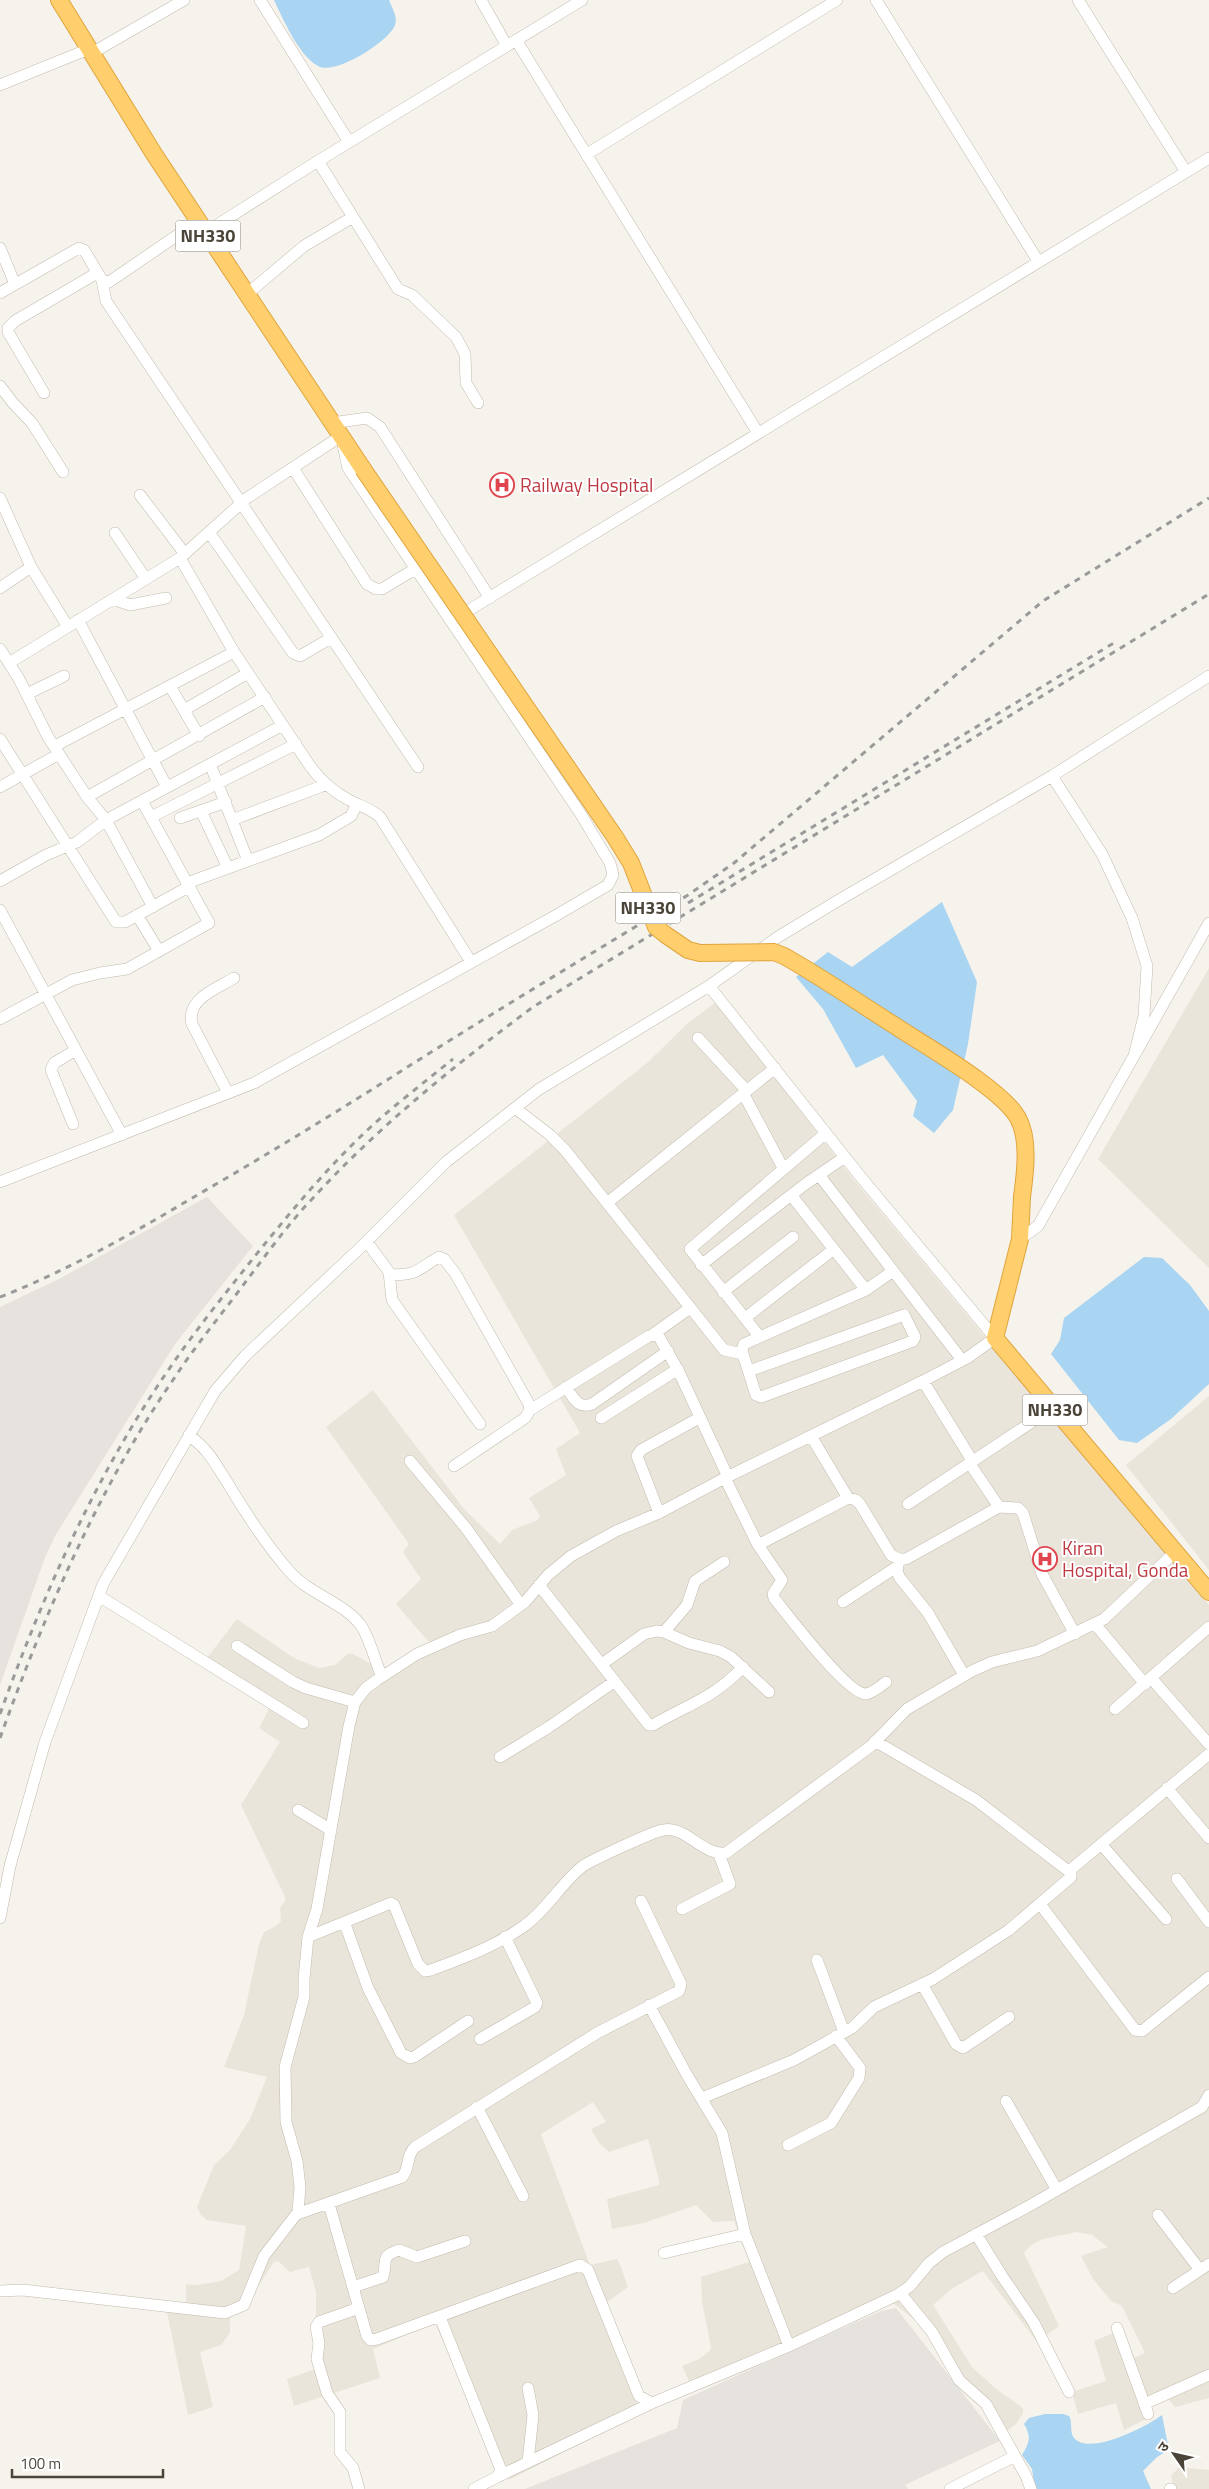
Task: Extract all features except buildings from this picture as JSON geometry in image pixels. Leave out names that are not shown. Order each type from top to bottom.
[{"type":"highway","name":"NH330","points":[[59,0],[246,295],[619,843],[631,863],[656,927],[688,950],[700,953],[774,952],[784,956],[952,1063],[1004,1100],[1019,1119],[1023,1136],[1025,1168],[1020,1239],[994,1338],[1209,1592]]},
{"type":"street","points":[[0,84],[91,51],[183,0]]},
{"type":"street","points":[[260,0],[349,142]]},
{"type":"street","points":[[481,0],[587,154],[758,433]]},
{"type":"street","points":[[100,276],[109,282],[318,161],[580,0]]},
{"type":"street","points":[[587,154],[838,0]]},
{"type":"street","points":[[876,0],[1038,261]]},
{"type":"street","points":[[1078,0],[1186,172]]},
{"type":"street","points":[[451,622],[1209,158]]},
{"type":"street","points":[[318,161],[398,289],[412,295],[456,337],[465,354],[466,382],[478,403]]},
{"type":"street","points":[[246,295],[304,246],[352,216]]},
{"type":"street","points":[[0,248],[15,284]]},
{"type":"street","points":[[0,293],[79,248],[84,250],[100,276],[106,301],[418,767]]},
{"type":"street","points":[[44,393],[8,332],[8,328],[14,321],[100,276]]},
{"type":"street","points":[[0,386],[12,403],[32,423],[63,472]]},
{"type":"street","points":[[332,423],[367,418],[380,427],[490,598]]},
{"type":"street","points":[[0,1182],[254,1083],[608,885],[613,875],[610,863],[580,813],[348,468],[341,436],[242,503],[182,556],[73,624],[4,657],[27,694],[57,750],[87,798],[106,820],[153,907]]},
{"type":"street","points":[[293,468],[367,584],[376,589],[382,589],[415,569]]},
{"type":"street","points":[[140,495],[182,556],[234,652],[325,785],[357,804],[372,810],[380,817],[471,962]]},
{"type":"street","points":[[0,498],[31,567],[73,624],[167,787]]},
{"type":"street","points":[[209,532],[293,653],[300,656],[331,638]]},
{"type":"street","points":[[115,533],[146,579]]},
{"type":"street","points":[[0,588],[31,567]]},
{"type":"street","points":[[113,599],[136,605],[166,598]]},
{"type":"street","points":[[0,787],[124,710],[234,652]]},
{"type":"street","points":[[184,710],[248,673]]},
{"type":"street","points":[[27,694],[64,676]]},
{"type":"street","points":[[0,1918],[10,1866],[45,1740],[99,1596],[131,1532],[215,1391],[245,1356],[367,1242],[446,1162],[546,1085],[709,986],[778,937],[1052,776],[1209,676]]},
{"type":"street","points":[[170,686],[199,736]]},
{"type":"street","points":[[87,798],[265,697]]},
{"type":"street","points":[[0,881],[77,842],[106,820],[283,725]]},
{"type":"street","points":[[0,739],[116,922],[125,922],[188,885],[228,868],[319,835],[351,816],[357,804]]},
{"type":"street","points":[[151,817],[296,744]]},
{"type":"street","points":[[210,764],[248,861]]},
{"type":"street","points":[[1052,776],[1102,854],[1132,918],[1147,966],[1144,1016],[1134,1056]]},
{"type":"street","points":[[232,820],[325,785]]},
{"type":"street","points":[[0,1019],[72,980],[100,972],[127,969],[209,922],[142,801]]},
{"type":"street","points":[[180,818],[226,802]]},
{"type":"street","points":[[202,811],[228,868]]},
{"type":"street","points":[[0,910],[122,1134]]},
{"type":"street","points":[[137,915],[159,951]]},
{"type":"street","points":[[1020,1239],[1038,1226],[1209,923]]},
{"type":"street","points":[[228,1093],[192,1024],[191,1012],[198,1000],[234,978]]},
{"type":"street","points":[[0,2291],[23,2290],[225,2313],[244,2305],[264,2256],[297,2214],[300,2187],[297,2161],[286,2122],[285,2067],[304,1998],[308,1937],[317,1909],[355,1702],[366,1688],[417,1654],[460,1635],[492,1626],[521,1605],[548,1575],[571,1556],[616,1531],[659,1513],[923,1381],[962,1360],[994,1338],[845,1157],[709,986]]},
{"type":"street","points":[[698,1038],[745,1092],[783,1168]]},
{"type":"street","points":[[73,1124],[51,1070],[54,1063],[76,1050]]},
{"type":"street","points":[[607,1203],[775,1068]]},
{"type":"street","points":[[514,1108],[558,1143],[724,1350],[743,1354]]},
{"type":"street","points":[[760,1337],[691,1252],[691,1246],[826,1133]]},
{"type":"street","points":[[701,1265],[791,1195],[845,1157]]},
{"type":"street","points":[[819,1175],[962,1360]]},
{"type":"street","points":[[791,1195],[866,1290]]},
{"type":"street","points":[[723,1292],[792,1237]]},
{"type":"street","points":[[367,1242],[390,1275],[392,1300],[480,1424]]},
{"type":"street","points":[[745,1318],[834,1249]]},
{"type":"street","points":[[390,1275],[410,1275],[421,1270],[439,1257],[444,1259],[460,1281],[529,1404],[530,1410]]},
{"type":"street","points":[[748,1372],[904,1315],[915,1337],[913,1341],[761,1398],[756,1395],[748,1372],[742,1346],[866,1290],[893,1271]]},
{"type":"street","points":[[454,1466],[525,1418],[530,1410],[652,1335],[690,1308]]},
{"type":"street","points":[[652,1335],[660,1338],[678,1369],[758,1545],[782,1580],[782,1584],[773,1594],[774,1598],[835,1672],[864,1694],[886,1682]]},
{"type":"street","points":[[566,1387],[578,1404],[585,1406],[592,1404],[668,1351]]},
{"type":"street","points":[[601,1418],[678,1369]]},
{"type":"street","points":[[923,1381],[999,1507]]},
{"type":"street","points":[[908,1504],[1053,1408]]},
{"type":"street","points":[[659,1513],[637,1456],[641,1450],[699,1418]]},
{"type":"street","points":[[189,1435],[208,1450],[278,1559],[291,1574],[303,1586],[350,1615],[362,1628],[382,1677]]},
{"type":"street","points":[[812,1436],[848,1498]]},
{"type":"street","points":[[410,1461],[466,1528],[521,1605]]},
{"type":"street","points":[[758,1545],[848,1498],[856,1500],[898,1563],[900,1578],[928,1613],[964,1675]]},
{"type":"street","points":[[843,1602],[898,1563],[999,1507],[1018,1508],[1023,1513],[1042,1574],[1075,1634]]},
{"type":"street","points":[[308,1937],[345,1924],[391,1904],[394,1905],[418,1964],[424,1971],[481,1951],[506,1937],[539,1914],[583,1866],[662,1830],[677,1831],[700,1847],[719,1854],[726,1853],[875,1741],[907,1709],[964,1675],[992,1662],[1037,1652],[1104,1619],[1175,1552]]},
{"type":"street","points":[[664,1632],[687,1605],[695,1581],[724,1562]]},
{"type":"street","points":[[539,1585],[650,1725],[711,1694],[726,1684],[743,1667]]},
{"type":"street","points":[[99,1596],[303,1723]]},
{"type":"street","points":[[1095,1624],[1209,1744]]},
{"type":"street","points":[[1115,1709],[1209,1628]]},
{"type":"street","points":[[602,1664],[644,1634],[657,1631],[664,1632],[690,1643],[720,1651],[743,1667],[769,1692]]},
{"type":"street","points":[[237,1646],[293,1682],[306,1688],[355,1702]]},
{"type":"street","points":[[500,1757],[549,1728],[616,1681]]},
{"type":"street","points":[[702,2098],[794,2060],[852,2028],[874,2006],[922,1984],[1009,1930],[1071,1877],[1069,1871],[976,1800],[875,1741]]},
{"type":"street","points":[[1069,1871],[1209,1754]]},
{"type":"street","points":[[1167,1788],[1209,1838]]},
{"type":"street","points":[[298,1810],[331,1830]]},
{"type":"street","points":[[1101,1844],[1166,1919]]},
{"type":"street","points":[[682,1909],[730,1884],[719,1854]]},
{"type":"street","points":[[1177,1879],[1209,1922]]},
{"type":"street","points":[[297,2214],[402,2177],[406,2172],[412,2149],[597,2033],[679,1991],[681,1984],[641,1901]]},
{"type":"street","points":[[1040,1904],[1135,2030],[1142,2031],[1209,1977]]},
{"type":"street","points":[[345,1924],[368,1988],[401,2053],[410,2058],[414,2057],[468,2021]]},
{"type":"street","points":[[480,2039],[535,2007],[537,2003],[506,1937]]},
{"type":"street","points":[[788,2145],[830,2124],[859,2078],[860,2068],[840,2034],[817,1960]]},
{"type":"street","points":[[922,1984],[956,2044],[962,2048],[1009,2017]]},
{"type":"street","points":[[649,2005],[722,2133],[745,2234],[789,2346]]},
{"type":"street","points":[[1006,2101],[1056,2190]]},
{"type":"street","points":[[474,2489],[652,2403],[789,2346],[900,2293],[910,2286],[936,2257],[1208,2103]]},
{"type":"street","points":[[477,2107],[522,2196]]},
{"type":"street","points":[[329,2204],[367,2336],[374,2340],[575,2266],[584,2266],[588,2270],[639,2396],[652,2403]]},
{"type":"street","points":[[1158,2215],[1204,2267],[1173,2288]]},
{"type":"street","points":[[664,2253],[745,2234]]},
{"type":"street","points":[[976,2234],[1034,2324],[1069,2392]]},
{"type":"street","points":[[353,2287],[383,2277],[385,2258],[388,2254],[399,2250],[417,2257],[465,2242]]},
{"type":"street","points":[[900,2293],[929,2328],[959,2380],[986,2404],[1031,2489]]},
{"type":"street","points":[[359,2308],[319,2322],[316,2327],[319,2343],[317,2359],[327,2392],[341,2416],[340,2452],[353,2468],[359,2489]]},
{"type":"street","points":[[440,2317],[500,2470],[497,2477]]},
{"type":"street","points":[[1117,2328],[1146,2409],[1209,2375]]},
{"type":"street","points":[[528,2388],[533,2415],[528,2462]]},
{"type":"street","points":[[950,2489],[1015,2456]]},
{"type":"shaded area","points":[[1209,968],[1209,1268],[1098,1159]]},
{"type":"shaded area","points":[[716,1002],[854,1180],[1209,1605],[1209,2398],[1175,2407],[1166,2396],[1146,2405],[1148,2418],[1124,2430],[1116,2403],[1078,2414],[1072,2392],[1106,2381],[1094,2341],[1118,2331],[1130,2360],[1145,2353],[1122,2306],[1111,2301],[1093,2279],[1081,2256],[1108,2247],[1092,2235],[1077,2232],[1043,2239],[1031,2245],[1024,2253],[1059,2326],[1037,2342],[983,2271],[953,2288],[933,2305],[972,2367],[995,2388],[1023,2408],[1023,2413],[1017,2423],[1002,2435],[922,2325],[894,2304],[885,2301],[693,2390],[682,2366],[699,2359],[710,2351],[711,2347],[702,2302],[701,2277],[749,2262],[734,2221],[713,2222],[696,2205],[644,2223],[612,2229],[607,2199],[659,2185],[659,2180],[648,2139],[609,2152],[600,2144],[591,2129],[606,2122],[593,2102],[541,2134],[590,2265],[617,2259],[621,2267],[628,2287],[599,2308],[640,2413],[509,2480],[491,2453],[435,2323],[373,2349],[380,2378],[294,2406],[287,2379],[321,2367],[316,2323],[316,2292],[309,2267],[290,2272],[278,2261],[274,2262],[249,2300],[230,2318],[230,2333],[221,2345],[200,2352],[213,2407],[188,2415],[166,2307],[186,2302],[186,2284],[196,2285],[221,2281],[239,2270],[246,2226],[207,2220],[201,2215],[197,2207],[214,2165],[230,2150],[250,2119],[267,2077],[224,2067],[244,2015],[259,1944],[264,1932],[281,1921],[280,1908],[286,1899],[241,1805],[280,1742],[259,1728],[270,1707],[204,1662],[237,1619],[294,1658],[319,1668],[335,1665],[349,1653],[353,1654],[371,1664],[380,1682],[435,1649],[396,1604],[421,1579],[403,1552],[409,1544],[326,1427],[373,1390],[465,1510],[500,1544],[512,1530],[538,1520],[540,1516],[529,1498],[566,1475],[556,1449],[580,1433],[454,1215],[647,1063],[687,1024]]},
{"type":"shaded area","points":[[207,1197],[253,1246],[175,1344],[55,1536],[44,1560],[0,1685],[0,1307],[59,1279]]},
{"type":"shaded area","points":[[1209,1396],[1209,1570],[1126,1465]]},
{"type":"shaded area","points":[[896,2308],[1000,2441],[905,2485],[908,2489],[525,2489],[677,2428],[683,2400],[881,2311]]},
{"type":"shaded area","points":[[1179,2467],[1209,2470],[1209,2489],[1174,2489],[1171,2476]]},
{"type":"water","points":[[274,0],[389,0],[396,22],[391,32],[383,40],[360,56],[348,62],[326,68],[318,66],[304,54],[292,36]]},
{"type":"water","points":[[942,902],[977,982],[968,1044],[953,1110],[934,1133],[913,1116],[917,1101],[883,1055],[856,1068],[823,1009],[796,977],[828,952],[852,967]]},
{"type":"water","points":[[1144,1257],[1162,1258],[1190,1285],[1209,1311],[1209,1384],[1171,1419],[1137,1443],[1119,1440],[1051,1354],[1060,1340],[1064,1318]]},
{"type":"water","points":[[1045,2414],[1069,2416],[1074,2438],[1082,2443],[1092,2444],[1118,2438],[1162,2415],[1169,2450],[1157,2457],[1143,2471],[1151,2489],[1035,2489],[1032,2469],[1022,2455],[1029,2440],[1024,2424],[1029,2418]]},
{"type":"railway","points":[[0,1297],[76,1263],[175,1208],[294,1138],[688,895],[734,863],[1043,601],[1209,498]]},
{"type":"railway","points":[[0,1738],[36,1644],[76,1552],[122,1462],[148,1419],[191,1353],[286,1229],[313,1198],[364,1146],[418,1097],[533,1007],[1209,594]]},
{"type":"railway","points":[[688,903],[1117,641]]},
{"type":"railway","points":[[0,1714],[34,1625],[94,1495],[141,1412],[177,1357],[255,1256],[327,1171],[375,1123],[453,1059]]},
{"type":"place","name":"Railway Hospital","points":[[502,485]]},
{"type":"place","name":"Kiran Hospital, Gonda","points":[[1045,1559]]}]
